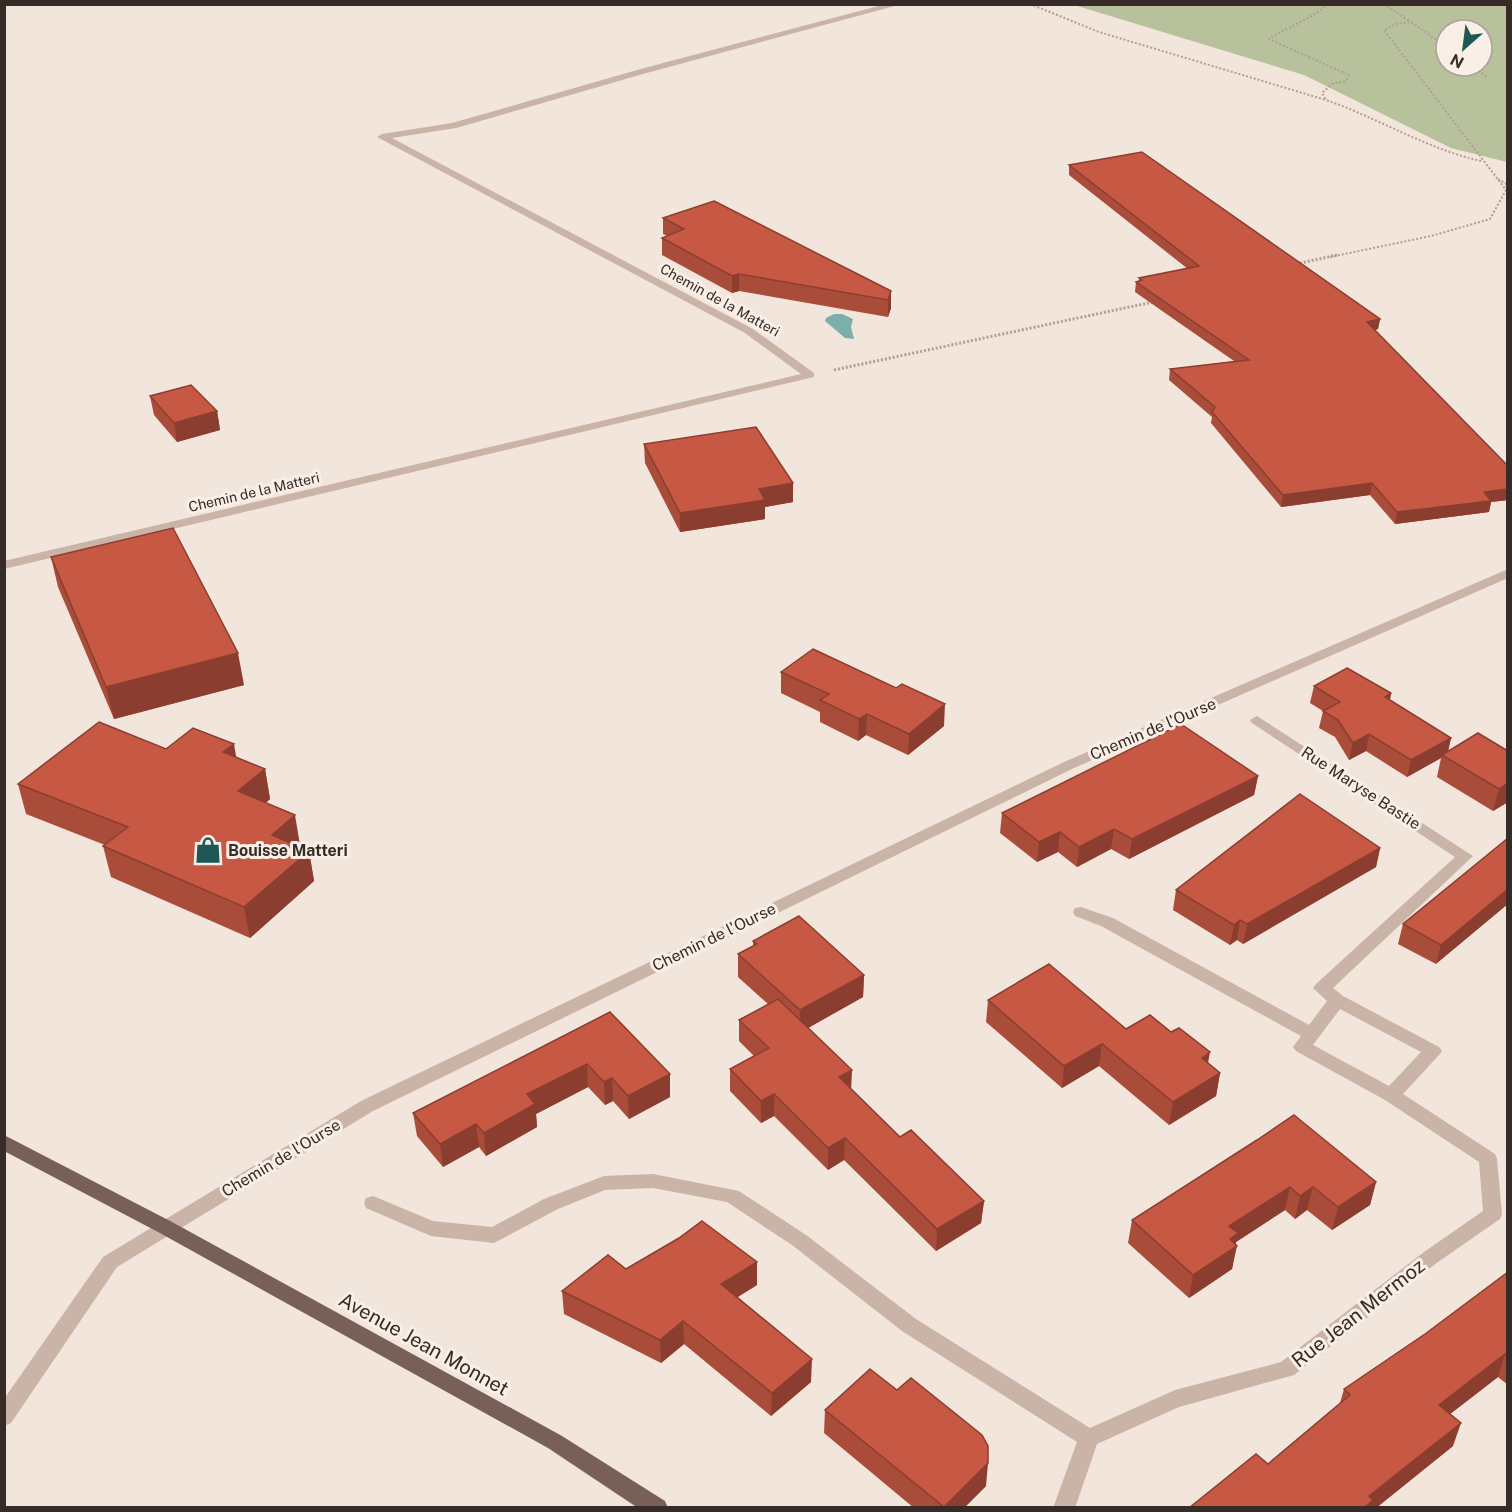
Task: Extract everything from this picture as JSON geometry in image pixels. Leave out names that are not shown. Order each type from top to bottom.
[{"type":"main road","name":"Avenue Jean Monnet","points":[[4,1142],[165,1227],[555,1442],[657,1508]]},
{"type":"street","name":"Chemin de la Matteri","points":[[810,375],[749,331],[382,137],[453,126],[640,72],[898,4]]},
{"type":"street","name":"Chemin de la Matteri","points":[[4,565],[810,375]]},
{"type":"street","name":"Chemin de l'Ourse","points":[[4,1416],[110,1262],[378,1101],[1069,765],[1508,573]]},
{"type":"street","name":"Rue Maryse Bastie","points":[[1257,720],[1465,856],[1322,988],[1337,1000]]},
{"type":"street","points":[[1081,912],[1137,938],[1310,1033],[1337,1000],[1433,1051],[1391,1095]]},
{"type":"street","name":"Rue Jean Mermoz","points":[[1089,1438],[1175,1399],[1287,1369],[1431,1257],[1493,1214],[1488,1160],[1391,1095],[1302,1047],[1310,1033]]},
{"type":"street","points":[[373,1203],[431,1227],[494,1235],[551,1204],[604,1183],[653,1181],[732,1196],[798,1240],[909,1325],[1089,1438],[1064,1508]]},
{"type":"path","points":[[1030,4],[1099,32],[1326,100],[1376,119],[1427,144],[1462,157],[1481,161]]},
{"type":"path","points":[[1324,4],[1326,6],[1315,15],[1287,27],[1269,39],[1349,75],[1346,81],[1332,84],[1322,93],[1326,100]]},
{"type":"path","points":[[1384,4],[1434,38]]},
{"type":"path","points":[[1293,265],[1431,236],[1490,219],[1499,207],[1506,190],[1481,161],[1447,111],[1384,30],[1411,22]]},
{"type":"path","points":[[1495,178],[1508,185]]},
{"type":"path","points":[[810,375],[1156,302]]},
{"type":"green space","points":[[1074,5],[1507,5],[1507,162],[1451,148],[1304,75]]},
{"type":"water","points":[[834,314],[842,314],[853,319],[851,327],[854,339],[845,338],[825,321]]},
{"type":"building","points":[[1142,152],[1380,319],[1367,322],[1508,466],[1508,489],[1484,492],[1491,501],[1397,512],[1372,483],[1283,495],[1212,412],[1215,407],[1170,369],[1249,360],[1136,282],[1142,280],[1139,278],[1199,266],[1069,165]]},
{"type":"building","points":[[714,201],[891,291],[888,300],[739,274],[732,276],[662,238],[684,229],[663,218]]},
{"type":"building","points":[[191,385],[217,411],[174,423],[150,396]]},
{"type":"building","points":[[756,427],[793,483],[759,489],[765,500],[680,513],[644,444]]},
{"type":"building","points":[[173,528],[238,653],[106,687],[51,557]]},
{"type":"building","points":[[813,649],[896,688],[902,684],[945,704],[909,734],[867,714],[859,719],[820,700],[829,694],[781,672]]},
{"type":"building","points":[[1347,668],[1391,693],[1385,697],[1451,738],[1411,760],[1369,734],[1353,743],[1338,720],[1323,711],[1340,702],[1314,686]]},
{"type":"building","points":[[99,722],[166,749],[193,728],[234,744],[223,752],[265,769],[238,791],[295,815],[272,835],[309,851],[244,907],[103,846],[128,827],[18,784]]},
{"type":"building","points":[[1181,724],[1258,776],[1132,839],[1114,829],[1079,847],[1060,832],[1039,842],[1002,813]]},
{"type":"building","points":[[1478,733],[1508,751],[1508,783],[1499,789],[1442,755]]},
{"type":"building","points":[[1300,794],[1380,848],[1247,924],[1240,920],[1234,925],[1176,890]]},
{"type":"building","points":[[1508,838],[1508,889],[1441,945],[1403,924]]},
{"type":"building","points":[[799,916],[864,975],[800,1010],[738,954],[757,944],[753,941]]},
{"type":"building","points":[[1049,964],[1126,1029],[1150,1015],[1171,1032],[1179,1028],[1210,1052],[1202,1058],[1220,1073],[1173,1102],[1102,1044],[1064,1066],[988,1000]]},
{"type":"building","points":[[778,999],[852,1070],[839,1077],[900,1137],[911,1130],[984,1201],[937,1229],[845,1138],[828,1148],[774,1094],[761,1101],[730,1069],[769,1048],[739,1020]]},
{"type":"building","points":[[610,1012],[670,1074],[628,1096],[612,1078],[604,1082],[587,1064],[527,1094],[535,1104],[484,1133],[476,1124],[440,1144],[413,1113]]},
{"type":"building","points":[[1294,1115],[1376,1182],[1338,1207],[1313,1187],[1300,1196],[1290,1187],[1229,1226],[1238,1233],[1230,1239],[1237,1246],[1193,1275],[1132,1220],[1257,1140]]},
{"type":"building","points":[[702,1221],[757,1262],[721,1284],[812,1359],[772,1393],[683,1321],[660,1340],[562,1291],[608,1255],[626,1269],[679,1238]]},
{"type":"building","points":[[1508,1272],[1508,1356],[1505,1354],[1439,1405],[1461,1423],[1369,1496],[1373,1500],[1364,1508],[1189,1508],[1256,1454],[1268,1464],[1350,1395],[1344,1389],[1425,1334]]},
{"type":"building","points":[[870,1369],[897,1390],[911,1378],[982,1435],[988,1446],[988,1463],[944,1507],[825,1410]]},
{"type":"place","name":"Bouisse Matteri","points":[[208,850]]}]
